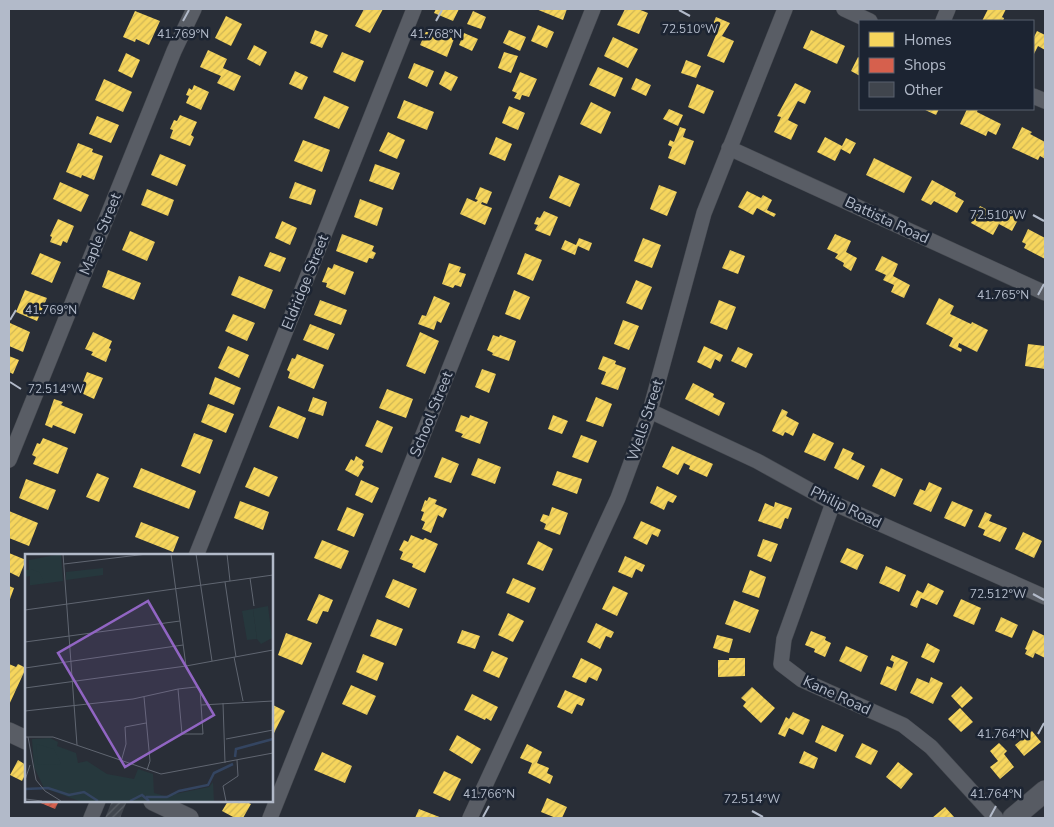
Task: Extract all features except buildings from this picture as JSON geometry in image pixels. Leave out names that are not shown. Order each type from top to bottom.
[{"type":"main road","points":[[1013,818],[1045,791]]},
{"type":"street","name":"Maple Street","points":[[9,460],[174,51],[194,9]]},
{"type":"street","name":"Eldridge Street","points":[[197,554],[414,9]]},
{"type":"street","name":"School Street","points":[[270,818],[593,9]]},
{"type":"street","name":"Wells Street","points":[[470,818],[618,498],[650,411],[704,212],[785,9]]},
{"type":"street","points":[[844,9],[868,20]]},
{"type":"street","name":"Battista Road","points":[[729,148],[1045,293]]},
{"type":"street","name":"Philip Road","points":[[650,411],[757,461],[833,503],[1045,597]]},
{"type":"street","name":"Kane Road","points":[[833,503],[784,639],[782,664],[802,680],[903,725],[930,748],[996,818]]},
{"type":"street","points":[[9,732],[25,740]]},
{"type":"street","points":[[91,818],[98,802]]},
{"type":"street","points":[[155,802],[189,818]]}]
